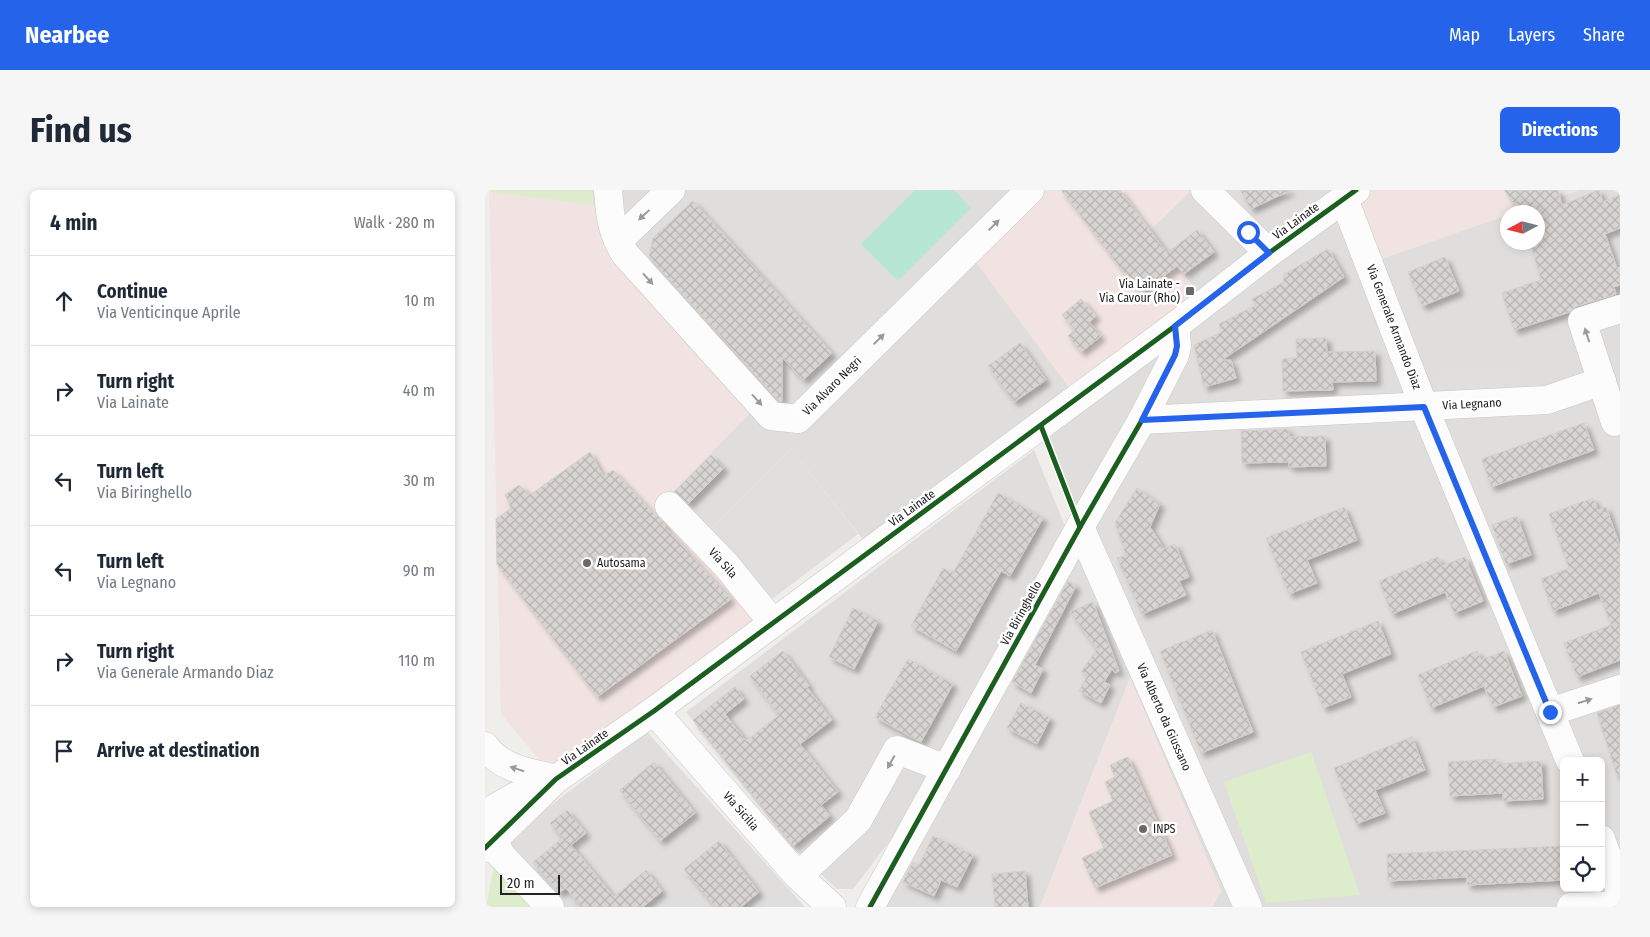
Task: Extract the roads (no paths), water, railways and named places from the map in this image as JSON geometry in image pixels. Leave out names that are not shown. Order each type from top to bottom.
[{"type":"street","points":[[608,190],[611,222],[618,241],[671,190]]},
{"type":"street","name":"Via Alvaro Negri","points":[[618,241],[625,254],[771,416],[798,419],[1030,190]]},
{"type":"street","points":[[1205,190],[1269,253]]},
{"type":"street","name":"Via Lainate","points":[[488,834],[514,797],[557,779],[654,711],[1175,326],[1269,253],[1350,194]]},
{"type":"street","name":"Via Generale Armando Diaz","points":[[1350,194],[1424,407],[1568,757]]},
{"type":"street","points":[[1618,421],[1602,381],[1583,321],[1620,309]]},
{"type":"street","name":"Via Biringhello","points":[[871,907],[1080,526],[1142,420],[1175,355],[1177,346],[1175,326]]},
{"type":"street","name":"Via Legnano","points":[[1142,420],[1547,400],[1602,381]]},
{"type":"street","name":"Via Sila","points":[[669,506],[727,566],[773,623]]},
{"type":"street","name":"Via Alberto da Giussano","points":[[1080,526],[1248,907]]},
{"type":"street","points":[[1550,712],[1620,689]]},
{"type":"street","name":"Via Sicilia","points":[[654,711],[798,876],[832,907]]},
{"type":"street","points":[[485,746],[499,762],[515,770],[557,779]]},
{"type":"street","points":[[798,876],[858,820],[897,750],[947,769]]},
{"type":"street","points":[[488,834],[500,854],[550,907]]},
{"type":"street","points":[[1604,847],[1620,891]]},
{"type":"street","points":[[1571,907],[1620,905]]},
{"type":"place","name":"Via Lainate - Via Cavour (Rho)","points":[[1190,291]]},
{"type":"place","name":"Autosama","points":[[587,563]]},
{"type":"place","name":"INPS","points":[[1143,829]]}]
